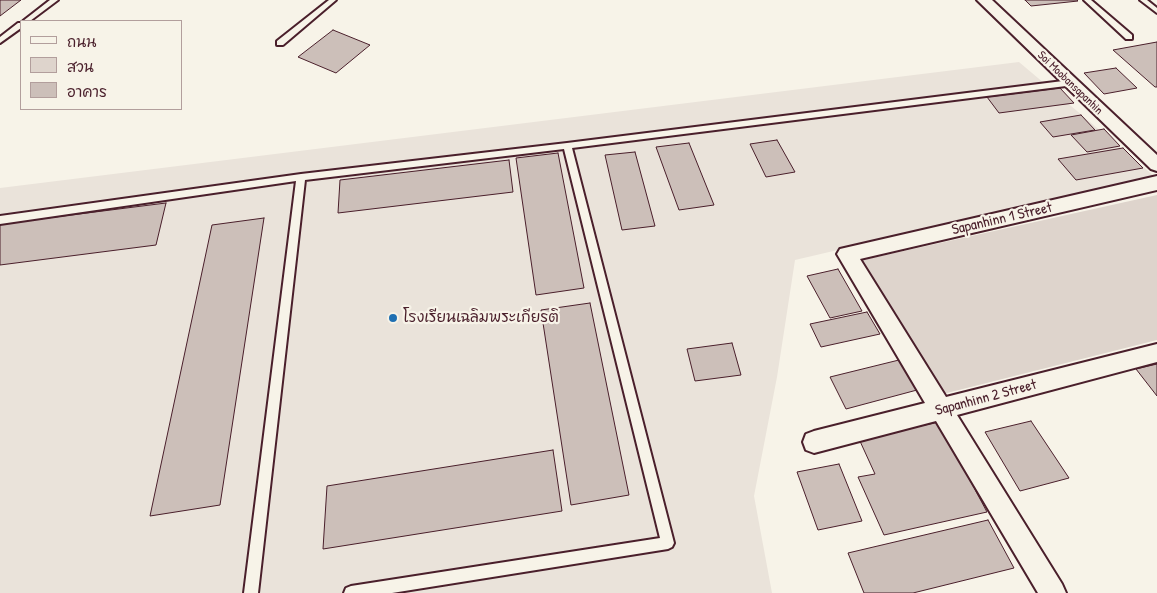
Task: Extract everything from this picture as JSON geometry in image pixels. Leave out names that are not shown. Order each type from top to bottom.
[{"type":"street","name":"Soi Moobansapanhin","points":[[984,0],[1157,165]]},
{"type":"street","points":[[1053,593],[847,254],[1157,183]]},
{"type":"street","name":"Sapanhinn 2 Street","points":[[814,442],[1157,353]]},
{"type":"lane","points":[[27,20],[54,0]]},
{"type":"lane","points":[[280,43],[333,0]]},
{"type":"lane","points":[[1087,0],[1130,37]]},
{"type":"lane","points":[[1143,0],[1157,11]]},
{"type":"lane","points":[[0,41],[20,26]]},
{"type":"lane","points":[[0,220],[300,177],[567,146],[1071,83]]},
{"type":"lane","points":[[351,593],[668,543],[567,146]]},
{"type":"lane","points":[[251,593],[300,177]]},
{"type":"shaded area","name":"โรงเรียนเฉลิมพระเกียรติ","points":[[1019,62],[1154,176],[795,260],[777,377],[754,496],[772,593],[0,593],[0,188]]},
{"type":"green space","points":[[1157,195],[1157,340],[943,394],[863,260]]},
{"type":"building","points":[[0,0],[21,0],[0,16]]},
{"type":"building","points":[[1025,0],[1077,0],[1078,1],[1031,6]]},
{"type":"building","points":[[333,30],[370,45],[336,73],[298,57]]},
{"type":"building","points":[[1157,42],[1157,87],[1155,87],[1113,50]]},
{"type":"building","points":[[1116,68],[1137,88],[1104,94],[1084,73]]},
{"type":"building","points":[[1060,88],[1074,103],[999,113],[987,97]]},
{"type":"building","points":[[1081,115],[1095,130],[1053,137],[1040,122]]},
{"type":"building","points":[[1104,129],[1120,146],[1087,152],[1071,135]]},
{"type":"building","points":[[777,140],[795,172],[766,177],[750,144]]},
{"type":"building","points":[[689,143],[714,205],[679,210],[656,147]]},
{"type":"building","points":[[1123,148],[1143,168],[1076,180],[1058,159]]},
{"type":"building","points":[[635,152],[655,226],[622,230],[605,155]]},
{"type":"building","points":[[558,153],[584,288],[536,295],[516,158]]},
{"type":"building","points":[[509,160],[513,192],[338,213],[340,180]]},
{"type":"building","points":[[166,203],[156,245],[0,265],[0,224]]},
{"type":"building","points":[[264,218],[220,505],[150,516],[212,225]]},
{"type":"building","points":[[838,269],[862,311],[830,318],[807,276]]},
{"type":"building","points":[[590,303],[629,495],[571,505],[541,310]]},
{"type":"building","points":[[867,312],[880,334],[821,347],[810,324]]},
{"type":"building","points":[[732,343],[741,375],[695,381],[687,349]]},
{"type":"building","points":[[899,360],[917,390],[846,409],[830,377]]},
{"type":"building","points":[[1157,364],[1157,396],[1136,369]]},
{"type":"building","points":[[1031,421],[1069,478],[1020,491],[985,432]]},
{"type":"building","points":[[939,422],[987,512],[884,535],[858,477],[875,474],[859,439]]},
{"type":"building","points":[[553,450],[562,511],[323,549],[327,486]]},
{"type":"building","points":[[839,464],[862,521],[818,530],[797,472]]},
{"type":"building","points":[[988,520],[1014,568],[913,593],[864,593],[848,553]]},
{"type":"place","name":"โรงเรียนเฉลิมพระเกียรติ","points":[[393,318]]}]
